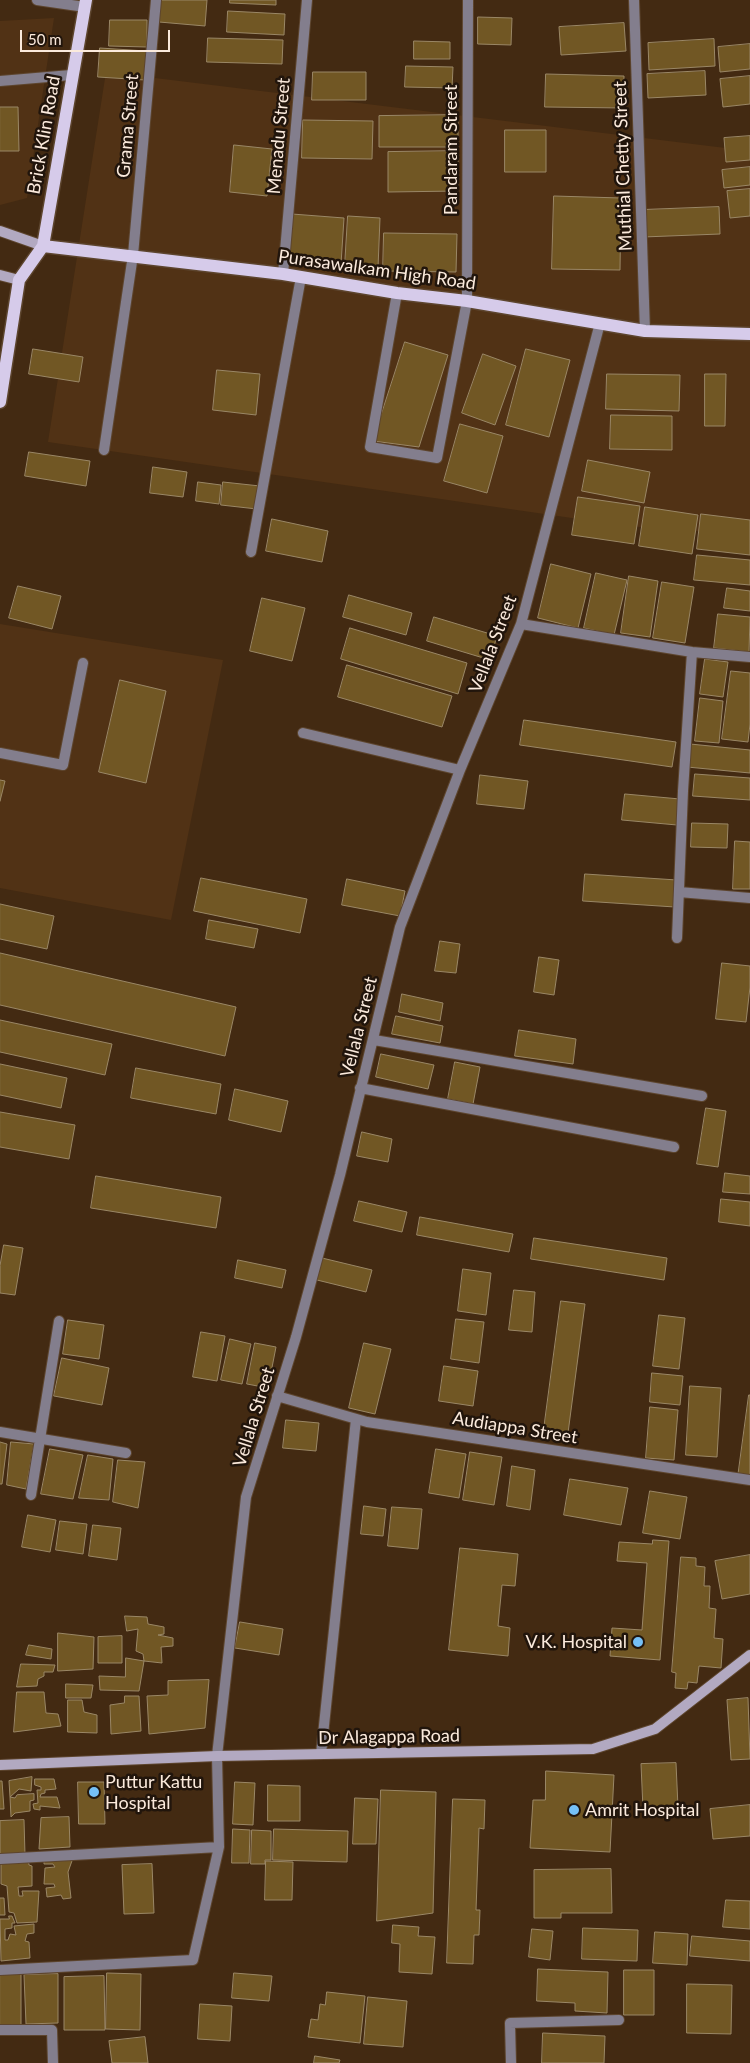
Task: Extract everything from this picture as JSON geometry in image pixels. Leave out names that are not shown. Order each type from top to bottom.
[{"type":"main road","name":"Brick Klin Road","points":[[43,246],[85,4]]},
{"type":"main road","name":"Purasawalkam High Road","points":[[0,231],[43,246],[283,274],[397,293],[467,301],[645,331],[750,334]]},
{"type":"main road","points":[[0,402],[19,280],[43,246]]},
{"type":"main road","points":[[0,275],[19,280]]},
{"type":"main road","name":"Dr Alagappa Road","points":[[0,1765],[217,1756],[594,1749],[655,1728],[750,1655]]},
{"type":"street","points":[[37,0],[85,4]]},
{"type":"street","name":"Grama Street","points":[[104,450],[133,255],[156,0]]},
{"type":"street","name":"Menadu Street","points":[[283,274],[307,0]]},
{"type":"street","name":"Pandaram Street","points":[[397,293],[370,447],[437,458],[467,301],[468,0]]},
{"type":"street","name":"Muthial Chetty Street","points":[[634,0],[645,331]]},
{"type":"street","points":[[0,81],[71,76]]},
{"type":"street","points":[[251,552],[301,277]]},
{"type":"street","name":"Vellala Street","points":[[0,1970],[194,1960],[218,1847],[217,1756],[246,1497],[296,1338],[340,1175],[400,927],[460,770],[522,624],[600,323]]},
{"type":"street","points":[[522,624],[692,652],[750,657]]},
{"type":"street","points":[[677,938],[692,652]]},
{"type":"street","points":[[0,753],[63,765],[83,663]]},
{"type":"street","points":[[303,733],[460,770]]},
{"type":"street","points":[[679,892],[750,898]]},
{"type":"street","points":[[374,1040],[702,1096]]},
{"type":"street","points":[[360,1088],[674,1147]]},
{"type":"street","points":[[31,1495],[59,1322]]},
{"type":"street","name":"Audiappa Street","points":[[277,1396],[377,1424],[750,1480]]},
{"type":"street","points":[[321,1754],[356,1419]]},
{"type":"street","points":[[0,1432],[126,1453]]},
{"type":"street","points":[[0,1859],[218,1847]]},
{"type":"street","points":[[511,2063],[510,2023],[619,2020]]},
{"type":"street","points":[[0,2030],[52,2030],[53,2063]]},
{"type":"shaded area","points":[[54,18],[27,198],[0,205],[0,21]]},
{"type":"shaded area","points":[[106,72],[750,151],[750,535],[627,526],[48,442]]},
{"type":"shaded area","points":[[0,624],[223,660],[171,920],[0,888]]},
{"type":"building","points":[[161,0],[207,0],[205,26],[159,22]]},
{"type":"building","points":[[230,0],[276,0],[276,5],[230,3]]},
{"type":"building","points":[[228,11],[285,14],[284,35],[227,32]]},
{"type":"building","points":[[478,17],[512,18],[511,45],[478,44]]},
{"type":"building","points":[[110,20],[147,20],[147,47],[109,46]]},
{"type":"building","points":[[624,23],[626,51],[561,55],[559,27]]},
{"type":"building","points":[[208,38],[283,40],[282,64],[207,62]]},
{"type":"building","points":[[714,39],[715,66],[649,70],[648,43]]},
{"type":"building","points":[[414,41],[450,42],[450,59],[414,59]]},
{"type":"building","points":[[750,44],[750,69],[720,72],[718,47]]},
{"type":"building","points":[[100,48],[146,51],[145,80],[98,77]]},
{"type":"building","points":[[406,66],[453,67],[452,88],[405,87]]},
{"type":"building","points":[[705,71],[706,95],[648,98],[647,74]]},
{"type":"building","points":[[313,72],[366,72],[366,100],[312,100]]},
{"type":"building","points":[[546,74],[624,76],[624,108],[545,107]]},
{"type":"building","points":[[750,76],[750,104],[723,107],[720,79]]},
{"type":"building","points":[[0,107],[18,107],[19,151],[0,151]]},
{"type":"building","points":[[458,115],[458,147],[379,147],[379,116]]},
{"type":"building","points":[[303,120],[373,121],[372,159],[302,158]]},
{"type":"building","points":[[505,130],[546,130],[546,172],[505,172]]},
{"type":"building","points":[[750,136],[750,160],[726,162],[724,138]]},
{"type":"building","points":[[234,145],[272,149],[267,196],[230,192]]},
{"type":"building","points":[[458,151],[458,191],[388,192],[388,152]]},
{"type":"building","points":[[750,167],[750,185],[724,188],[722,170]]},
{"type":"building","points":[[750,189],[750,216],[730,218],[727,191]]},
{"type":"building","points":[[554,196],[621,198],[620,270],[552,269]]},
{"type":"building","points":[[719,207],[720,234],[643,237],[642,210]]},
{"type":"building","points":[[292,214],[344,218],[341,264],[290,261]]},
{"type":"building","points":[[348,216],[380,218],[378,268],[345,266]]},
{"type":"building","points":[[384,233],[457,234],[456,272],[383,271]]},
{"type":"building","points":[[405,342],[448,355],[419,447],[373,441]]},
{"type":"building","points":[[33,349],[83,357],[79,382],[29,374]]},
{"type":"building","points":[[526,349],[570,360],[549,437],[506,425]]},
{"type":"building","points":[[483,354],[516,366],[495,425],[462,413]]},
{"type":"building","points":[[217,370],[260,374],[256,415],[213,410]]},
{"type":"building","points":[[607,374],[680,375],[679,411],[606,409]]},
{"type":"building","points":[[705,374],[726,374],[725,426],[705,426]]},
{"type":"building","points":[[611,415],[672,416],[672,450],[610,449]]},
{"type":"building","points":[[460,424],[503,436],[487,493],[444,481]]},
{"type":"building","points":[[29,452],[90,461],[86,486],[25,476]]},
{"type":"building","points":[[588,460],[650,472],[644,503],[582,491]]},
{"type":"building","points":[[153,467],[187,472],[183,497],[150,493]]},
{"type":"building","points":[[198,482],[221,485],[219,504],[196,501]]},
{"type":"building","points":[[223,482],[260,486],[257,509],[221,505]]},
{"type":"building","points":[[578,497],[640,506],[634,544],[572,535]]},
{"type":"building","points":[[645,507],[698,515],[692,554],[639,546]]},
{"type":"building","points":[[701,514],[750,520],[750,555],[697,549]]},
{"type":"building","points":[[272,519],[328,531],[322,562],[266,551]]},
{"type":"building","points":[[697,555],[750,560],[750,585],[694,580]]},
{"type":"building","points":[[551,564],[591,574],[578,628],[538,618]]},
{"type":"building","points":[[596,573],[627,580],[614,635],[584,628]]},
{"type":"building","points":[[629,576],[658,581],[650,637],[621,633]]},
{"type":"building","points":[[662,582],[694,587],[685,643],[653,638]]},
{"type":"building","points":[[18,586],[61,596],[52,629],[9,618]]},
{"type":"building","points":[[727,588],[750,591],[750,611],[724,608]]},
{"type":"building","points":[[349,595],[412,613],[406,635],[343,617]]},
{"type":"building","points":[[262,598],[305,608],[292,661],[250,651]]},
{"type":"building","points":[[718,614],[750,617],[749,652],[714,648]]},
{"type":"building","points":[[434,617],[497,636],[490,660],[427,641]]},
{"type":"building","points":[[350,628],[467,663],[458,694],[341,659]]},
{"type":"building","points":[[705,659],[728,662],[723,697],[700,694]]},
{"type":"building","points":[[347,665],[452,696],[442,727],[338,697]]},
{"type":"building","points":[[731,671],[750,673],[748,742],[722,739]]},
{"type":"building","points":[[120,680],[166,691],[146,783],[99,772]]},
{"type":"building","points":[[700,698],[723,701],[719,743],[695,741]]},
{"type":"building","points":[[524,720],[676,742],[672,767],[520,745]]},
{"type":"building","points":[[690,744],[750,750],[750,773],[687,767]]},
{"type":"building","points":[[695,774],[750,778],[750,800],[693,796]]},
{"type":"building","points":[[480,775],[528,781],[524,809],[477,804]]},
{"type":"building","points":[[0,780],[5,781],[0,801]]},
{"type":"building","points":[[625,794],[680,799],[677,825],[622,820]]},
{"type":"building","points":[[692,823],[728,824],[727,848],[691,847]]},
{"type":"building","points":[[735,841],[750,842],[750,889],[733,889]]},
{"type":"building","points":[[585,874],[677,880],[675,907],[583,901]]},
{"type":"building","points":[[201,878],[307,899],[300,933],[194,911]]},
{"type":"building","points":[[347,879],[405,891],[400,916],[342,905]]},
{"type":"building","points":[[0,904],[54,916],[47,949],[0,939]]},
{"type":"building","points":[[209,920],[258,929],[254,948],[206,939]]},
{"type":"building","points":[[440,941],[460,944],[456,973],[435,971]]},
{"type":"building","points":[[0,953],[236,1007],[225,1056],[0,1005]]},
{"type":"building","points":[[539,957],[559,960],[554,995],[534,992]]},
{"type":"building","points":[[722,963],[750,966],[746,1022],[716,1019]]},
{"type":"building","points":[[402,994],[443,1003],[440,1021],[399,1012]]},
{"type":"building","points":[[396,1016],[443,1026],[440,1043],[392,1034]]},
{"type":"building","points":[[0,1020],[112,1044],[105,1075],[0,1052]]},
{"type":"building","points":[[519,1030],[576,1039],[573,1064],[515,1056]]},
{"type":"building","points":[[381,1054],[434,1065],[428,1089],[376,1077]]},
{"type":"building","points":[[455,1062],[480,1067],[473,1104],[448,1099]]},
{"type":"building","points":[[0,1064],[67,1078],[61,1108],[0,1095]]},
{"type":"building","points":[[136,1068],[221,1084],[216,1114],[131,1098]]},
{"type":"building","points":[[235,1089],[288,1101],[281,1132],[229,1120]]},
{"type":"building","points":[[706,1108],[726,1111],[718,1167],[697,1164]]},
{"type":"building","points":[[0,1112],[75,1125],[69,1159],[0,1147]]},
{"type":"building","points":[[362,1132],[392,1139],[388,1162],[357,1156]]},
{"type":"building","points":[[725,1173],[750,1176],[750,1194],[723,1192]]},
{"type":"building","points":[[96,1176],[221,1197],[216,1228],[91,1208]]},
{"type":"building","points":[[721,1199],[750,1202],[750,1226],[719,1222]]},
{"type":"building","points":[[359,1201],[407,1212],[402,1232],[354,1221]]},
{"type":"building","points":[[420,1217],[513,1234],[509,1252],[417,1235]]},
{"type":"building","points":[[534,1238],[667,1258],[664,1280],[531,1259]]},
{"type":"building","points":[[4,1245],[23,1248],[15,1295],[0,1293],[0,1266]]},
{"type":"building","points":[[322,1258],[372,1270],[366,1292],[317,1280]]},
{"type":"building","points":[[238,1260],[286,1270],[282,1288],[235,1278]]},
{"type":"building","points":[[463,1269],[491,1273],[486,1315],[458,1311]]},
{"type":"building","points":[[514,1290],[535,1292],[532,1332],[509,1330]]},
{"type":"building","points":[[561,1301],[585,1304],[568,1433],[544,1429]]},
{"type":"building","points":[[659,1315],[685,1318],[679,1369],[653,1366]]},
{"type":"building","points":[[456,1319],[484,1322],[479,1363],[451,1359]]},
{"type":"building","points":[[68,1320],[104,1325],[99,1359],[63,1354]]},
{"type":"building","points":[[201,1332],[225,1336],[217,1381],[193,1377]]},
{"type":"building","points":[[230,1339],[251,1344],[242,1384],[221,1380]]},
{"type":"building","points":[[255,1343],[276,1347],[268,1388],[247,1384]]},
{"type":"building","points":[[364,1343],[391,1349],[375,1414],[349,1408]]},
{"type":"building","points":[[62,1358],[109,1368],[102,1405],[54,1396]]},
{"type":"building","points":[[444,1366],[478,1371],[473,1406],[439,1401]]},
{"type":"building","points":[[652,1373],[683,1376],[680,1405],[650,1402]]},
{"type":"building","points":[[690,1386],[721,1388],[717,1457],[686,1455]]},
{"type":"building","points":[[750,1395],[750,1478],[738,1477]]},
{"type":"building","points":[[650,1407],[678,1410],[674,1460],[646,1458]]},
{"type":"building","points":[[286,1420],[319,1423],[316,1451],[283,1448]]},
{"type":"building","points":[[0,1442],[7,1444],[2,1484],[0,1484]]},
{"type":"building","points":[[11,1442],[34,1444],[26,1489],[7,1485]]},
{"type":"building","points":[[50,1449],[83,1455],[73,1499],[41,1494]]},
{"type":"building","points":[[436,1449],[466,1454],[459,1498],[429,1493]]},
{"type":"building","points":[[470,1452],[502,1457],[494,1505],[463,1500]]},
{"type":"building","points":[[88,1455],[113,1459],[109,1500],[79,1498]]},
{"type":"building","points":[[118,1460],[145,1462],[138,1508],[113,1502]]},
{"type":"building","points":[[512,1466],[535,1470],[530,1510],[507,1506]]},
{"type":"building","points":[[570,1479],[628,1488],[621,1525],[564,1515]]},
{"type":"building","points":[[650,1491],[687,1497],[680,1539],[643,1533]]},
{"type":"building","points":[[364,1506],[386,1509],[383,1536],[361,1534]]},
{"type":"building","points":[[392,1507],[422,1509],[418,1549],[388,1546]]},
{"type":"building","points":[[28,1515],[56,1520],[50,1552],[22,1547]]},
{"type":"building","points":[[60,1521],[87,1524],[83,1554],[56,1550]]},
{"type":"building","points":[[93,1525],[121,1528],[117,1560],[89,1556]]},
{"type":"building","points":[[653,1540],[669,1541],[660,1660],[610,1656],[612,1628],[642,1630],[647,1563],[617,1561],[619,1542],[652,1544]]},
{"type":"building","points":[[460,1548],[518,1554],[515,1586],[502,1585],[498,1626],[510,1628],[508,1656],[449,1650]]},
{"type":"building","points":[[750,1555],[750,1594],[722,1599],[715,1561]]},
{"type":"building","points":[[681,1557],[696,1558],[696,1566],[705,1567],[704,1586],[710,1586],[709,1608],[716,1609],[714,1638],[723,1639],[721,1668],[699,1666],[697,1683],[688,1682],[687,1689],[675,1688],[676,1673],[672,1672]]},
{"type":"building","points":[[125,1616],[147,1617],[148,1624],[164,1627],[164,1634],[158,1635],[173,1638],[173,1646],[161,1647],[162,1663],[144,1661],[143,1654],[136,1651],[138,1629],[127,1631]]},
{"type":"building","points":[[240,1622],[283,1629],[279,1655],[235,1648]]},
{"type":"building","points":[[58,1633],[94,1637],[93,1669],[58,1671]]},
{"type":"building","points":[[122,1636],[122,1663],[98,1663],[98,1637]]},
{"type":"building","points":[[29,1645],[52,1649],[51,1659],[26,1655]]},
{"type":"building","points":[[126,1658],[144,1661],[139,1691],[100,1690],[99,1676],[125,1677]]},
{"type":"building","points":[[21,1664],[55,1665],[53,1672],[44,1672],[44,1676],[38,1679],[37,1686],[17,1687]]},
{"type":"building","points":[[209,1680],[205,1728],[149,1734],[147,1696],[168,1695],[168,1681]]},
{"type":"building","points":[[66,1684],[93,1685],[91,1698],[66,1698]]},
{"type":"building","points":[[17,1692],[44,1692],[46,1713],[58,1714],[61,1726],[14,1732]]},
{"type":"building","points":[[125,1696],[139,1696],[141,1731],[111,1734],[110,1705],[124,1703]]},
{"type":"building","points":[[748,1698],[750,1759],[731,1760],[727,1700]]},
{"type":"building","points":[[68,1700],[82,1700],[84,1712],[97,1715],[97,1733],[68,1732]]},
{"type":"building","points":[[676,1763],[678,1807],[643,1809],[641,1764]]},
{"type":"building","points":[[546,1771],[614,1775],[610,1852],[530,1848],[533,1800],[545,1800]]},
{"type":"building","points":[[32,1777],[31,1791],[19,1789],[10,1797],[9,1781]]},
{"type":"building","points":[[35,1779],[54,1779],[56,1789],[45,1790],[45,1793],[41,1794],[40,1797],[57,1797],[60,1808],[40,1806],[40,1810],[34,1809],[33,1804],[38,1803],[37,1790],[41,1790],[41,1787],[35,1785]]},
{"type":"building","points":[[0,1781],[2,1781],[4,1809],[0,1809]]},
{"type":"building","points":[[78,1782],[104,1782],[105,1824],[79,1824]]},
{"type":"building","points":[[235,1782],[255,1783],[253,1825],[233,1824]]},
{"type":"building","points":[[268,1785],[300,1786],[300,1821],[268,1821]]},
{"type":"building","points":[[381,1790],[436,1792],[433,1913],[377,1921]]},
{"type":"building","points":[[34,1794],[34,1800],[30,1801],[30,1811],[15,1813],[11,1817],[10,1797],[15,1798],[17,1795]]},
{"type":"building","points":[[355,1798],[378,1799],[376,1844],[353,1844]]},
{"type":"building","points":[[453,1799],[485,1800],[484,1829],[479,1828],[476,1910],[480,1910],[479,1935],[474,1935],[473,1964],[447,1963]]},
{"type":"building","points":[[750,1805],[750,1836],[713,1839],[710,1809]]},
{"type":"building","points":[[69,1817],[70,1847],[39,1849],[41,1818]]},
{"type":"building","points":[[24,1820],[25,1855],[0,1856],[0,1821]]},
{"type":"building","points":[[233,1829],[250,1830],[249,1863],[232,1863]]},
{"type":"building","points":[[274,1829],[348,1831],[347,1862],[273,1860]]},
{"type":"building","points":[[252,1830],[271,1831],[271,1860],[265,1860],[265,1864],[251,1864]]},
{"type":"building","points":[[73,1858],[68,1872],[71,1898],[63,1899],[61,1895],[47,1897],[46,1888],[55,1887],[54,1884],[44,1884],[45,1868],[55,1867],[53,1864],[44,1864],[44,1859]]},
{"type":"building","points":[[28,1859],[29,1865],[32,1866],[32,1886],[18,1887],[19,1896],[23,1896],[22,1891],[39,1891],[37,1922],[17,1923],[14,1913],[9,1912],[7,1886],[1,1884],[1,1861]]},
{"type":"building","points":[[266,1861],[293,1862],[292,1900],[265,1900]]},
{"type":"building","points":[[152,1864],[154,1913],[124,1914],[122,1865]]},
{"type":"building","points":[[611,1869],[612,1913],[561,1913],[561,1918],[534,1918],[534,1870]]},
{"type":"building","points":[[0,1898],[4,1898],[5,1915],[0,1915]]},
{"type":"building","points":[[726,1900],[750,1901],[750,1929],[723,1927]]},
{"type":"building","points":[[9,1916],[12,1916],[15,1923],[12,1923],[12,1928],[5,1929],[5,1940],[8,1940],[10,1934],[16,1935],[14,1926],[34,1924],[34,1933],[27,1934],[25,1941],[29,1942],[30,1958],[1,1961],[0,1919],[9,1919]]},
{"type":"building","points":[[393,1925],[419,1927],[418,1936],[435,1937],[432,1974],[399,1972],[400,1944],[392,1943]]},
{"type":"building","points":[[583,1928],[638,1930],[637,1961],[582,1959]]},
{"type":"building","points":[[532,1929],[553,1931],[550,1960],[529,1957]]},
{"type":"building","points":[[655,1932],[688,1934],[687,1965],[653,1963]]},
{"type":"building","points":[[692,1936],[750,1941],[750,1961],[690,1956]]},
{"type":"building","points":[[538,1969],[608,1972],[607,2013],[575,2011],[575,2003],[537,2001]]},
{"type":"building","points":[[624,1970],[654,1970],[654,2015],[624,2015]]},
{"type":"building","points":[[107,1973],[141,1974],[140,2030],[106,2029]]},
{"type":"building","points":[[234,1973],[272,1976],[269,2001],[232,1998]]},
{"type":"building","points":[[0,1974],[21,1974],[21,2025],[0,2025]]},
{"type":"building","points":[[58,1974],[58,2023],[26,2024],[24,1975]]},
{"type":"building","points":[[104,1976],[105,2030],[64,2030],[64,1977]]},
{"type":"building","points":[[687,1984],[732,1985],[731,2034],[687,2033]]},
{"type":"building","points":[[327,1992],[365,1996],[360,2043],[308,2037],[311,2019],[318,2020],[320,2004],[325,2005]]},
{"type":"building","points":[[368,1997],[407,2001],[403,2047],[364,2044]]},
{"type":"building","points":[[200,2004],[232,2006],[230,2041],[198,2039]]},
{"type":"building","points":[[543,2033],[605,2036],[604,2063],[542,2063]]},
{"type":"building","points":[[145,2037],[148,2063],[112,2063],[109,2041]]},
{"type":"building","points":[[315,2056],[340,2060],[339,2063],[314,2063]]},
{"type":"place","name":"V.K. Hospital","points":[[638,1642]]},
{"type":"place","name":"Puttur Kattu Hospital","points":[[94,1792]]},
{"type":"place","name":"Amrit Hospital","points":[[574,1810]]}]
